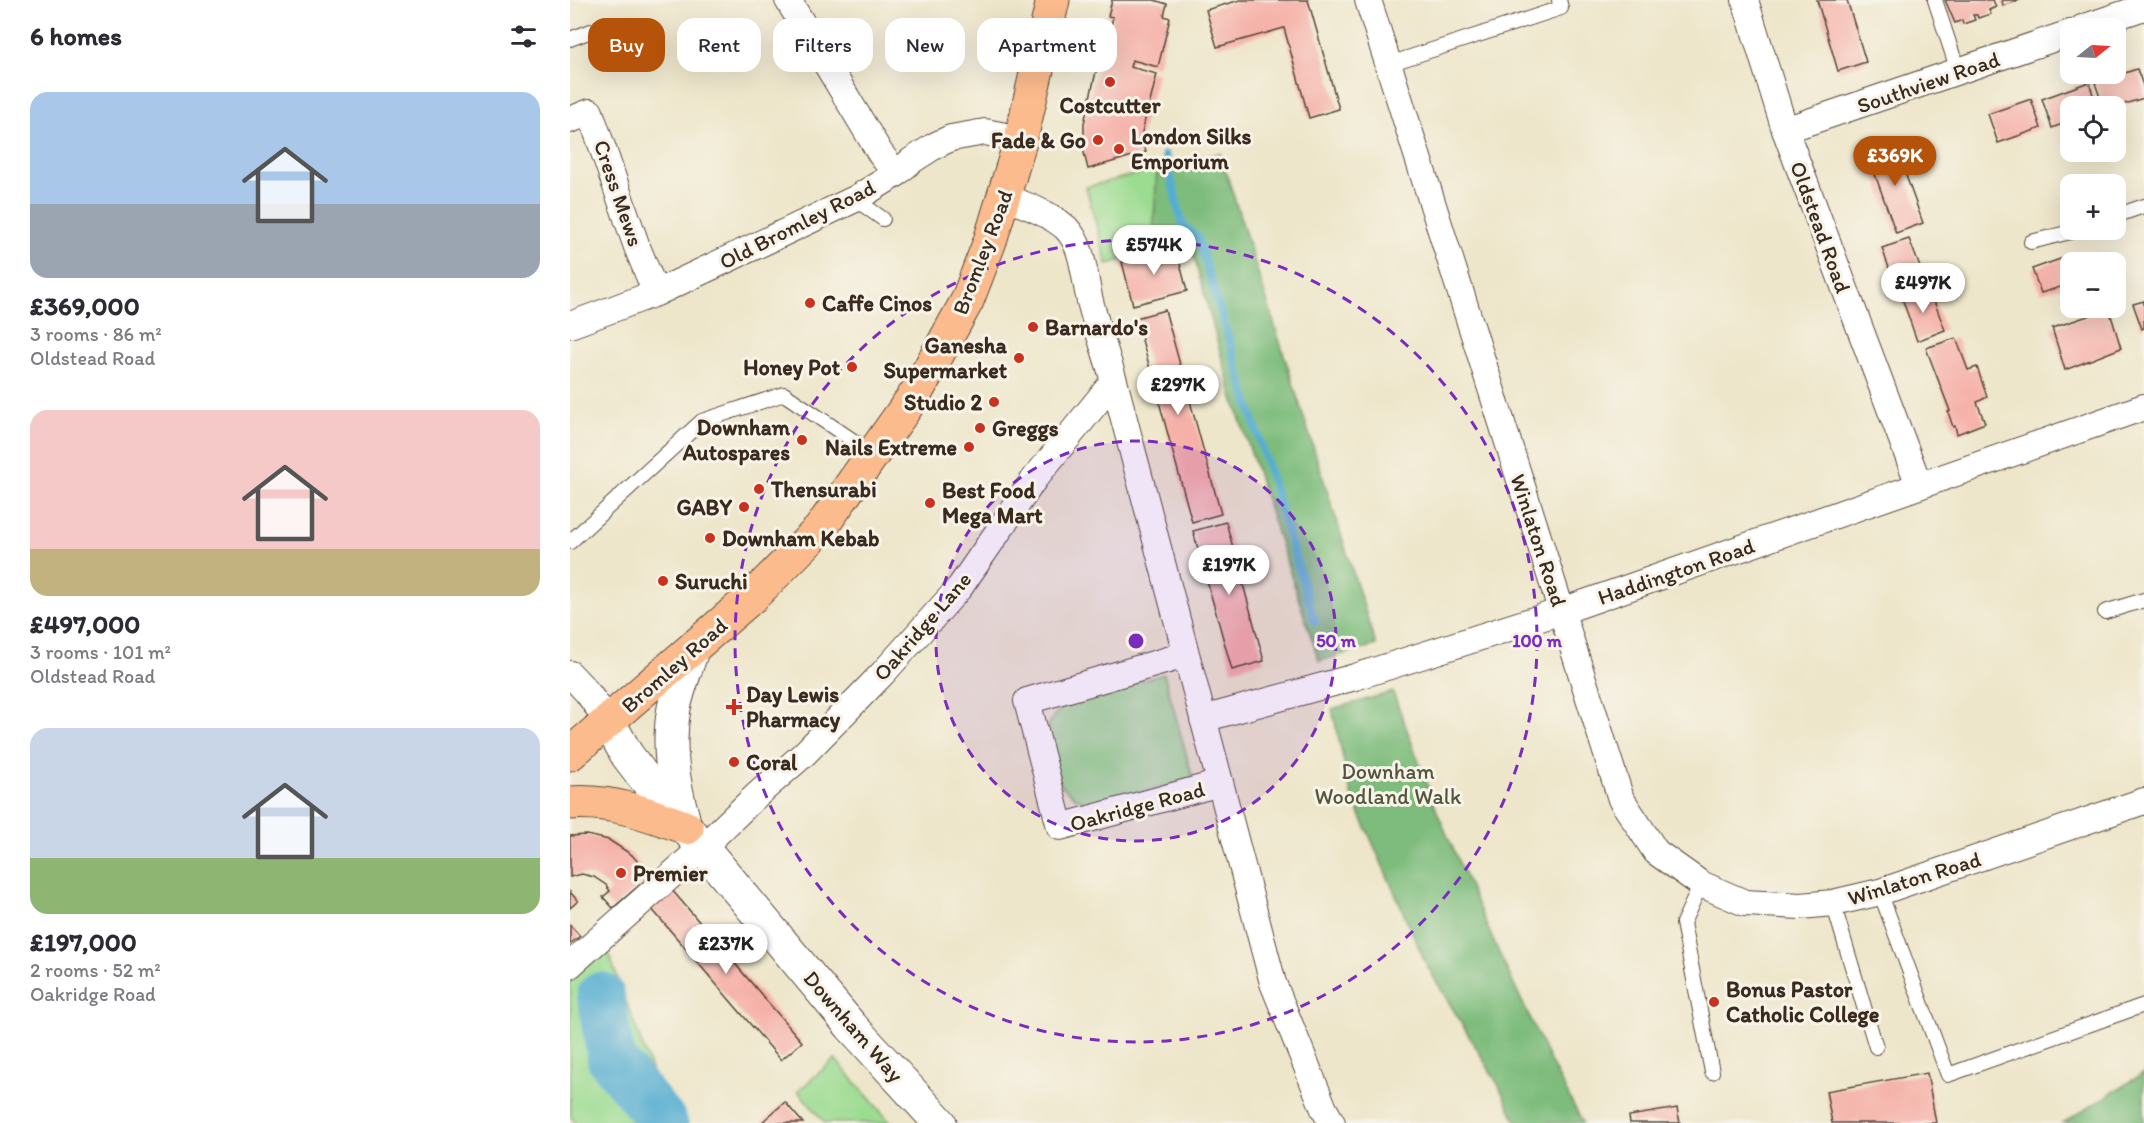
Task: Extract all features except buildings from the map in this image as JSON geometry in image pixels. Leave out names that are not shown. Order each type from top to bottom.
[{"type":"main road","name":"Bromley Road","points":[[570,754],[753,596],[820,529],[916,393],[968,300],[990,242],[1022,139],[1053,0]]},
{"type":"main road","points":[[570,803],[595,803],[647,813],[695,838]]},
{"type":"street","name":"Winlaton Road","points":[[1368,0],[1621,799],[1656,852],[1701,884],[1745,903],[1801,906],[1833,903],[1880,892],[2144,801]]},
{"type":"street","name":"Oldstead Road","points":[[1745,0],[1785,130],[1919,485]]},
{"type":"street","points":[[790,1],[880,153],[896,174]]},
{"type":"street","points":[[2112,18],[2144,7]]},
{"type":"street","name":"Southview Road","points":[[1785,130],[2060,36]]},
{"type":"street","name":"Cress Mews","points":[[570,120],[590,112],[637,247],[656,293]]},
{"type":"street","name":"Old Bromley Road","points":[[570,325],[656,293],[855,199],[896,174],[936,145],[951,138],[985,132],[1022,139]]},
{"type":"street","name":"Oakridge Road","points":[[1004,197],[1051,218],[1074,238],[1273,983],[1324,1109],[1332,1123]]},
{"type":"street","name":"Oakridge Lane","points":[[570,965],[695,838],[757,795],[804,754],[883,673],[960,587],[1035,478],[1114,381]]},
{"type":"street","name":"Haddington Road","points":[[1203,719],[1333,684],[1562,611],[2144,407]]},
{"type":"street","points":[[692,650],[674,708],[671,741],[672,773],[695,838]]},
{"type":"street","name":"Oakridge Road","points":[[1185,655],[1027,701],[1060,827],[1220,783]]},
{"type":"street","name":"Downham Way","points":[[570,674],[587,692],[634,765],[851,1026],[940,1123]]},
{"type":"lane","points":[[1389,64],[1561,8],[1559,0]]},
{"type":"lane","points":[[1935,0],[1958,71]]},
{"type":"lane","points":[[570,39],[588,32]]},
{"type":"lane","points":[[855,199],[883,219]]},
{"type":"lane","points":[[2126,212],[2144,206]]},
{"type":"lane","points":[[2031,242],[2060,235]]},
{"type":"lane","points":[[570,542],[702,421],[784,394],[873,454]]},
{"type":"lane","points":[[2105,612],[2144,600]]},
{"type":"lane","points":[[1701,884],[1683,923],[1712,1072]]},
{"type":"lane","points":[[1880,892],[1948,1075],[2144,1005]]},
{"type":"lane","points":[[1833,903],[1876,1047]]},
{"type":"green space","points":[[1220,153],[1376,645],[1319,661],[1232,395],[1190,242],[1152,252],[1157,169]]},
{"type":"green space","points":[[1157,169],[1152,252],[1107,264],[1086,187]]},
{"type":"green space","points":[[1164,674],[1193,779],[1097,805],[1084,802],[1072,795],[1057,779],[1051,764],[1047,733],[1054,715],[1073,700]]},
{"type":"green space","name":"Downham Woodland Walk","points":[[1393,692],[1438,814],[1493,940],[1552,1065],[1583,1123],[1517,1123],[1498,1084],[1427,966],[1351,794],[1332,709]]},
{"type":"green space","points":[[604,941],[657,1086],[688,1123],[576,1123],[570,1116],[570,971]]},
{"type":"green space","points":[[835,1059],[891,1123],[825,1123],[798,1091]]},
{"type":"green space","points":[[2144,1073],[2144,1123],[2063,1123]]},
{"type":"waterway","points":[[1165,155],[1182,223],[1198,238],[1315,622]]},
{"type":"waterway","points":[[601,996],[611,1059],[664,1123]]},
{"type":"place","name":"Costcutter","points":[[1110,82]]},
{"type":"place","name":"Fade & Go","points":[[1098,140]]},
{"type":"place","name":"London Silks Emporium","points":[[1119,149]]},
{"type":"place","name":"Caffe Cinos","points":[[810,303]]},
{"type":"place","name":"Barnardo's","points":[[1033,327]]},
{"type":"place","name":"Ganesha Supermarket","points":[[1019,358]]},
{"type":"place","name":"Honey Pot","points":[[852,367]]},
{"type":"place","name":"Studio 2","points":[[994,402]]},
{"type":"place","name":"Greggs","points":[[980,428]]},
{"type":"place","name":"Downham Autospares","points":[[802,440]]},
{"type":"place","name":"Nails Extreme","points":[[969,447]]},
{"type":"place","name":"Thensurabi","points":[[759,489]]},
{"type":"place","name":"Best Food Mega Mart","points":[[930,503]]},
{"type":"place","name":"GABY","points":[[744,507]]},
{"type":"place","name":"Downham Kebab","points":[[710,538]]},
{"type":"place","name":"Suruchi","points":[[663,581]]},
{"type":"place","name":"Day Lewis Pharmacy","points":[[734,707]]},
{"type":"place","name":"Coral","points":[[734,762]]},
{"type":"place","name":"Premier","points":[[621,873]]},
{"type":"place","name":"Bonus Pastor Catholic College","points":[[1714,1002]]}]
